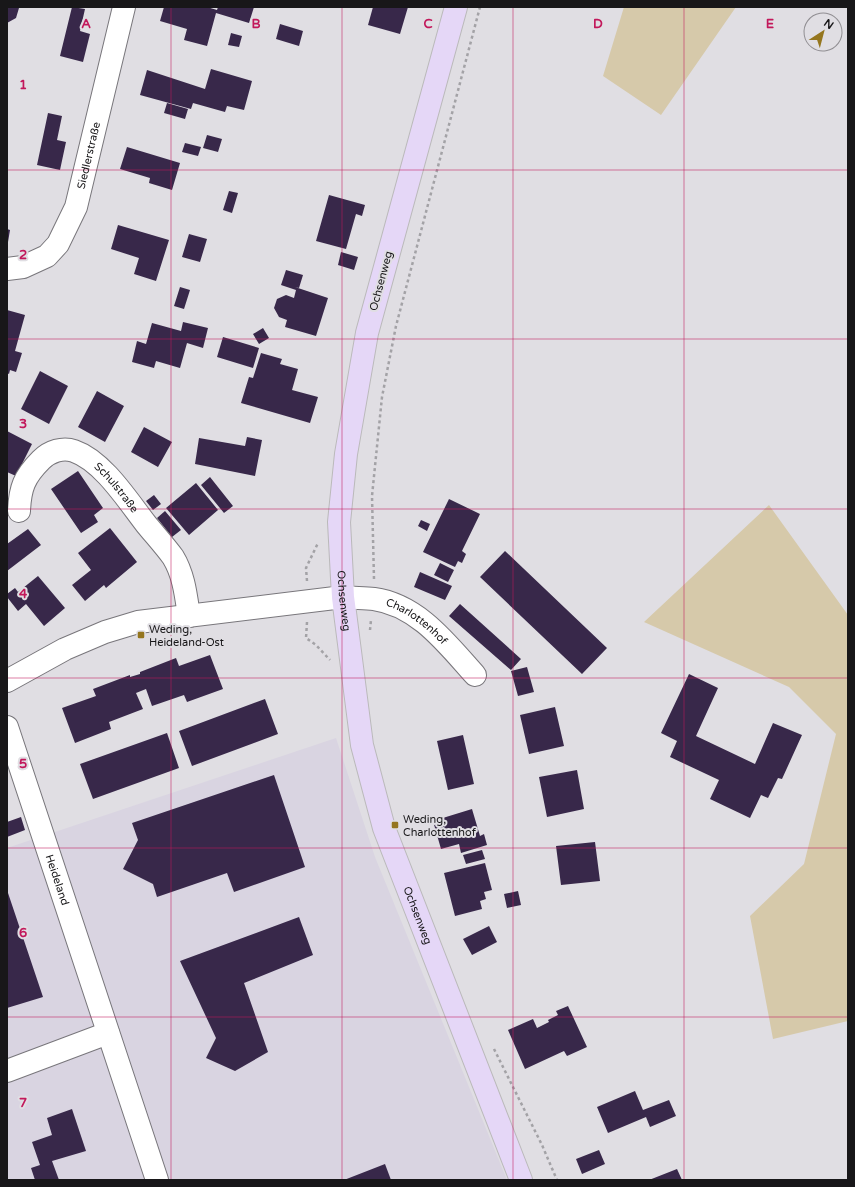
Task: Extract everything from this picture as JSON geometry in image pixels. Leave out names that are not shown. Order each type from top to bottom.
[{"type":"main road","name":"Ochsenweg","points":[[456,7],[366,333],[346,454],[339,522],[343,597],[362,744],[384,828],[521,1180]]},
{"type":"street","name":"Siedlerstraße","points":[[7,269],[23,267],[47,256],[58,244],[76,207],[124,7]]},
{"type":"street","name":"Schulstraße","points":[[18,511],[20,490],[32,468],[45,456],[59,449],[74,451],[91,460],[105,473],[173,558],[182,578],[189,616]]},
{"type":"street","name":"Charlottenhof","points":[[343,597],[374,599],[394,605],[415,616],[439,635],[475,675]]},
{"type":"street","points":[[7,681],[65,649],[105,632],[138,622],[343,597]]},
{"type":"street","name":"Heideland","points":[[7,727],[157,1180]]},
{"type":"street","points":[[7,1071],[108,1033]]},
{"type":"path","points":[[369,635],[374,599],[372,496],[382,397],[396,326],[480,7]]},
{"type":"path","points":[[493,1045],[542,1145],[557,1180]]},
{"type":"shaded area","points":[[624,7],[736,7],[661,115],[603,76]]},
{"type":"shaded area","points":[[769,505],[848,615],[848,1021],[773,1039],[750,916],[804,864],[836,734],[789,687],[644,622]]},
{"type":"shaded area","points":[[336,738],[375,857],[507,1180],[7,1180],[7,848]]},
{"type":"building","points":[[7,7],[19,8],[16,18],[7,23]]},
{"type":"building","points":[[72,7],[85,9],[80,31],[90,34],[83,62],[60,56]]},
{"type":"building","points":[[164,7],[207,7],[217,10],[218,7],[254,7],[249,23],[216,13],[207,46],[184,40],[187,29],[160,21]]},
{"type":"building","points":[[373,7],[408,7],[400,34],[368,25]]},
{"type":"building","points":[[280,24],[303,31],[299,46],[276,39]]},
{"type":"building","points":[[231,33],[242,36],[239,47],[228,45]]},
{"type":"building","points":[[211,69],[252,81],[244,110],[227,106],[225,112],[193,103],[191,109],[140,95],[147,70],[205,89]]},
{"type":"building","points":[[167,103],[188,109],[185,119],[164,113]]},
{"type":"building","points":[[48,113],[62,116],[57,140],[66,142],[60,170],[37,165]]},
{"type":"building","points":[[207,135],[222,139],[218,152],[203,148]]},
{"type":"building","points":[[185,143],[201,147],[198,156],[182,152]]},
{"type":"building","points":[[127,147],[180,163],[172,190],[149,183],[150,178],[120,169]]},
{"type":"building","points":[[229,191],[238,193],[232,213],[223,210]]},
{"type":"building","points":[[329,195],[365,205],[362,216],[356,214],[346,249],[316,241]]},
{"type":"building","points":[[118,225],[169,240],[156,281],[134,274],[139,258],[111,249]]},
{"type":"building","points":[[7,229],[10,230],[8,242],[7,242]]},
{"type":"building","points":[[189,234],[207,239],[200,262],[182,257]]},
{"type":"building","points":[[341,252],[358,257],[354,270],[338,265]]},
{"type":"building","points":[[286,270],[303,275],[299,288],[295,287],[328,298],[316,336],[285,327],[287,320],[279,317],[274,308],[277,299],[286,295],[294,298],[296,290],[281,285]]},
{"type":"building","points":[[180,287],[190,290],[184,309],[174,306]]},
{"type":"building","points":[[7,310],[25,315],[15,351],[22,353],[16,372],[10,370],[9,374],[7,373]]},
{"type":"building","points":[[183,322],[208,328],[203,348],[187,343],[180,368],[156,361],[154,368],[132,362],[137,341],[146,344],[152,323],[181,331]]},
{"type":"building","points":[[263,328],[269,338],[259,344],[253,334]]},
{"type":"building","points":[[223,337],[259,348],[253,368],[217,357]]},
{"type":"building","points":[[261,353],[282,359],[280,364],[298,369],[292,390],[318,397],[310,423],[241,403],[249,377],[253,378]]},
{"type":"building","points":[[40,371],[68,386],[49,424],[21,409]]},
{"type":"building","points":[[97,391],[124,406],[105,442],[78,427]]},
{"type":"building","points":[[144,427],[172,442],[158,467],[131,452]]},
{"type":"building","points":[[7,431],[32,444],[16,476],[7,472]]},
{"type":"building","points":[[247,437],[262,440],[255,476],[195,464],[199,438],[245,446]]},
{"type":"building","points":[[78,471],[103,508],[94,515],[98,522],[81,533],[51,489]]},
{"type":"building","points":[[210,477],[233,506],[224,513],[201,485]]},
{"type":"building","points":[[196,483],[218,510],[189,535],[166,508]]},
{"type":"building","points":[[154,495],[161,504],[153,510],[146,501]]},
{"type":"building","points":[[449,499],[480,514],[462,551],[466,554],[462,563],[458,561],[455,567],[423,552]]},
{"type":"building","points":[[165,511],[181,530],[172,537],[157,518]]},
{"type":"building","points":[[421,520],[430,524],[427,531],[418,526]]},
{"type":"building","points":[[110,528],[137,562],[106,588],[104,585],[85,601],[72,585],[91,570],[78,553]]},
{"type":"building","points":[[28,529],[41,545],[7,571],[7,544]]},
{"type":"building","points":[[505,551],[607,648],[582,674],[480,577]]},
{"type":"building","points":[[440,563],[454,570],[448,582],[434,575]]},
{"type":"building","points":[[420,572],[452,586],[445,600],[414,587]]},
{"type":"building","points":[[38,576],[65,608],[44,626],[26,604],[18,611],[7,597],[7,594],[15,588],[18,592]]},
{"type":"building","points":[[460,604],[521,659],[511,670],[449,616]]},
{"type":"building","points":[[210,655],[223,689],[187,702],[184,695],[152,706],[146,689],[136,693],[143,709],[109,722],[111,729],[75,743],[62,708],[96,696],[93,689],[130,675],[130,677],[140,674],[140,672],[176,658],[179,666]]},
{"type":"building","points":[[527,667],[534,692],[518,696],[511,671]]},
{"type":"building","points":[[689,674],[718,688],[696,736],[755,764],[773,723],[802,735],[782,779],[778,778],[768,798],[761,795],[750,818],[710,799],[719,780],[670,757],[677,741],[661,733]]},
{"type":"building","points":[[265,699],[278,734],[192,766],[179,731]]},
{"type":"building","points":[[555,707],[564,746],[529,754],[520,715]]},
{"type":"building","points":[[167,733],[179,768],[93,799],[80,764]]},
{"type":"building","points":[[463,735],[474,784],[448,790],[437,741]]},
{"type":"building","points":[[577,770],[584,809],[547,817],[539,777]]},
{"type":"building","points":[[274,775],[305,867],[234,892],[227,873],[157,897],[153,884],[123,869],[138,840],[132,823]]},
{"type":"building","points":[[472,809],[480,836],[484,834],[487,845],[461,853],[459,844],[441,849],[433,821]]},
{"type":"building","points":[[21,817],[25,830],[7,837],[7,822]]},
{"type":"building","points":[[595,842],[600,881],[561,885],[556,846]]},
{"type":"building","points":[[482,850],[485,859],[466,864],[463,855]]},
{"type":"building","points":[[485,863],[492,890],[484,892],[486,899],[480,901],[482,909],[455,916],[444,873]]},
{"type":"building","points":[[7,890],[43,997],[7,1008]]},
{"type":"building","points":[[518,891],[521,905],[507,908],[504,894]]},
{"type":"building","points":[[299,917],[313,955],[244,983],[268,1052],[235,1071],[206,1058],[216,1038],[180,961]]},
{"type":"building","points":[[489,926],[497,942],[472,955],[463,939]]},
{"type":"building","points":[[568,1006],[587,1047],[567,1056],[564,1051],[525,1069],[508,1030],[533,1019],[537,1028],[549,1022],[548,1020],[558,1015],[556,1011]]},
{"type":"building","points":[[635,1091],[643,1110],[669,1100],[676,1116],[650,1127],[646,1117],[608,1133],[597,1107]]},
{"type":"building","points":[[72,1109],[86,1151],[52,1161],[59,1180],[35,1180],[31,1168],[40,1165],[32,1142],[52,1135],[47,1118]]},
{"type":"building","points":[[599,1150],[605,1164],[582,1174],[576,1159]]},
{"type":"building","points":[[385,1164],[391,1180],[344,1180]]},
{"type":"building","points":[[677,1169],[682,1180],[649,1180]]},
{"type":"place","name":"Weding, Heideland-Ost","points":[[141,635]]},
{"type":"place","name":"Weding, Charlottenhof","points":[[395,825]]}]
